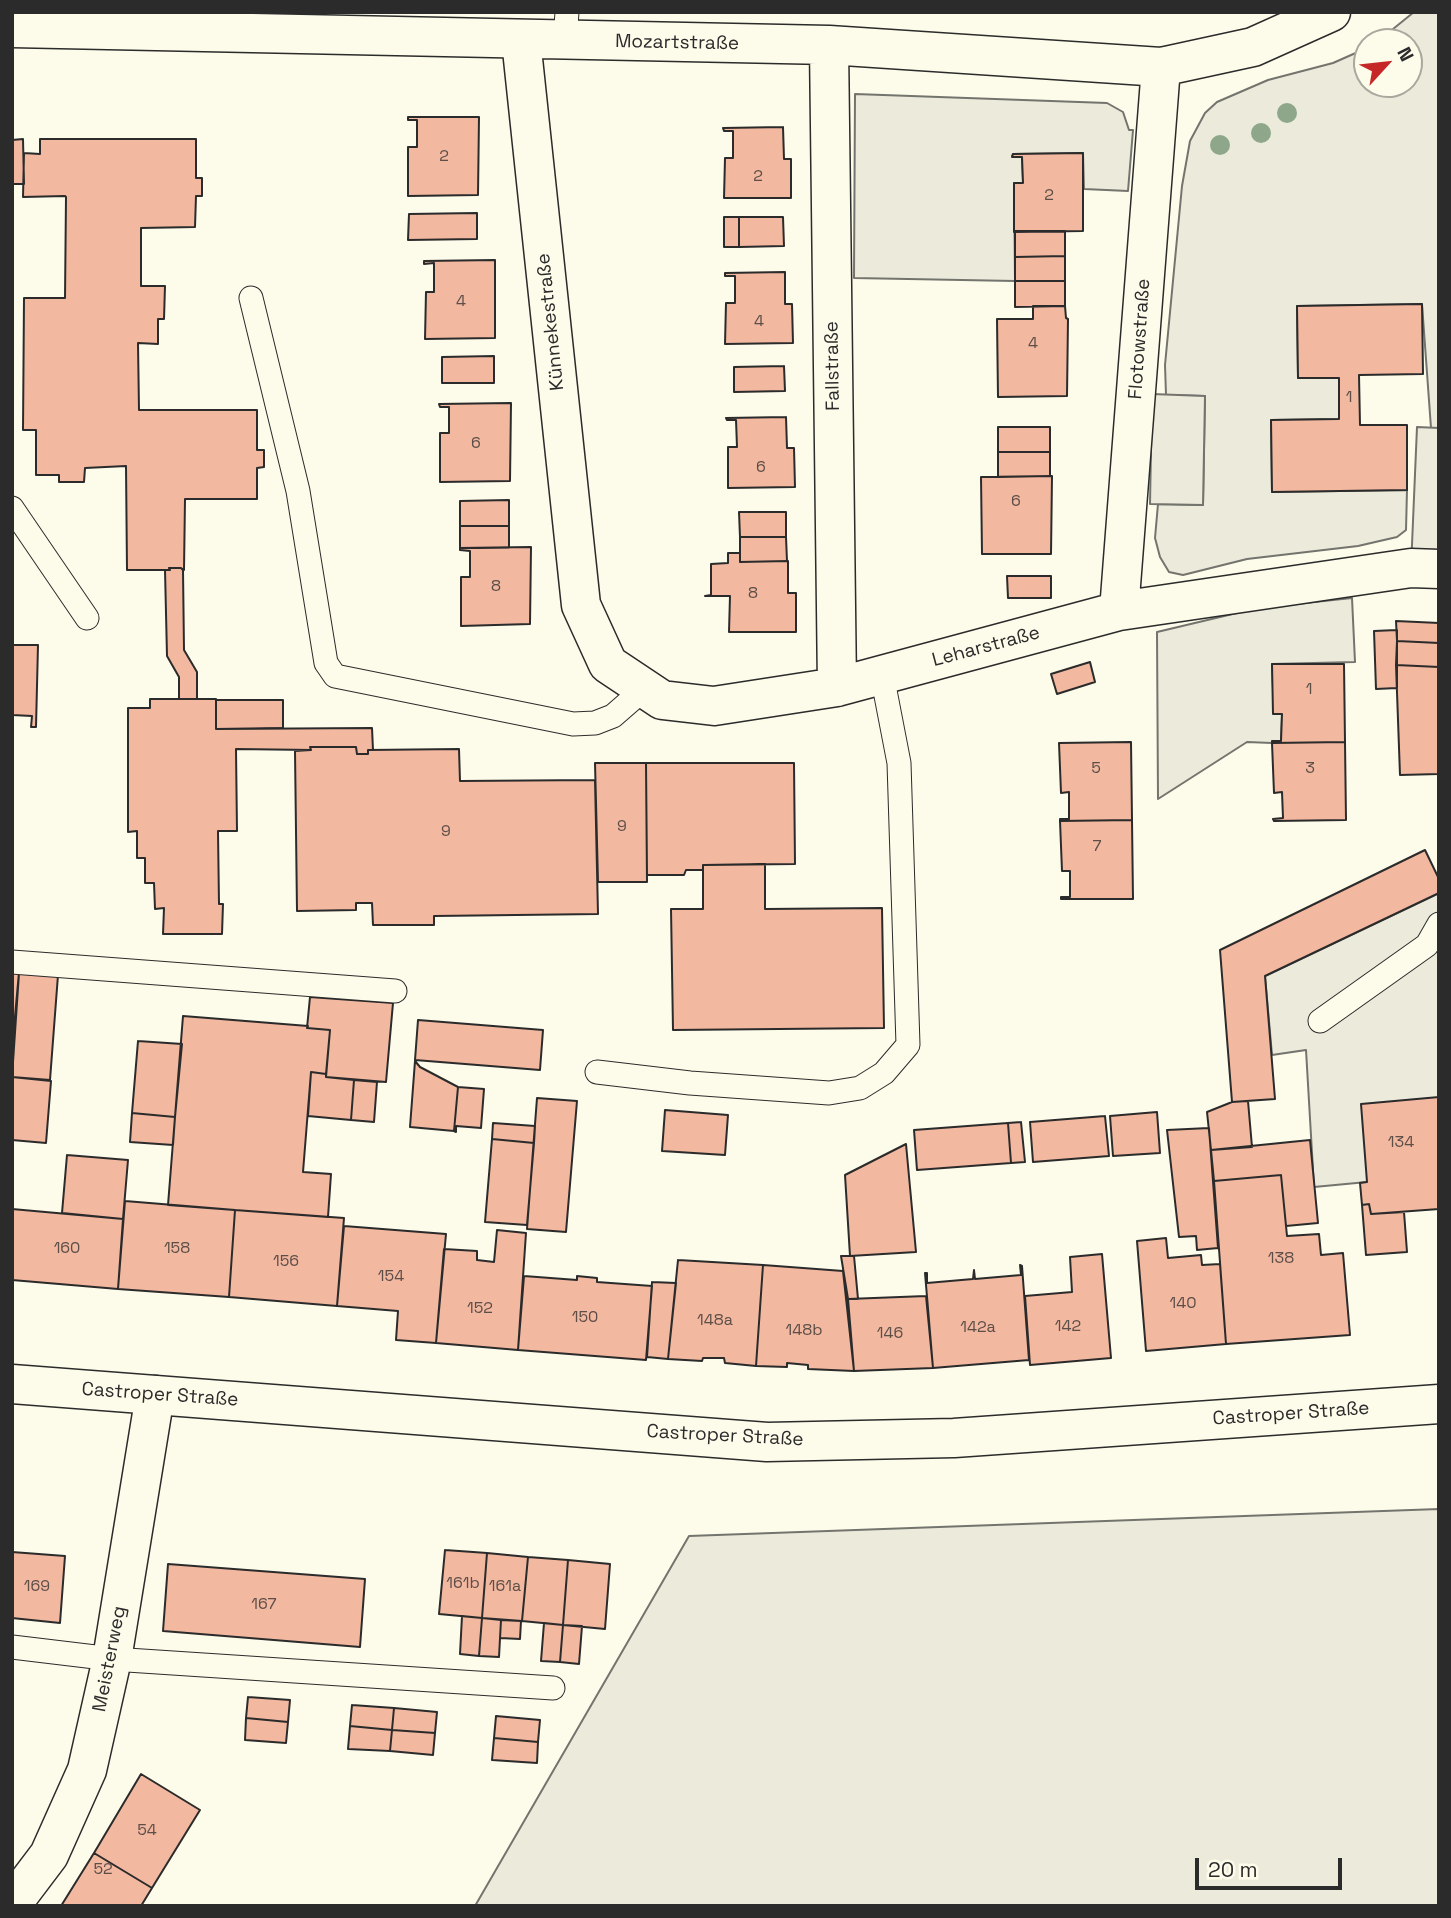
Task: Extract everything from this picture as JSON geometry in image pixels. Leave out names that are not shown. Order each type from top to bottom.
[{"type":"street","name":"Mozartstraße","points":[[12,28],[521,40],[566,26],[1161,67],[1254,47],[1331,12]]},
{"type":"street","name":"Künnekestraße","points":[[521,40],[582,605]]},
{"type":"street","name":"Fallstraße","points":[[829,46],[837,687]]},
{"type":"street","name":"Flotowstraße","points":[[1119,611],[1161,67]]},
{"type":"street","name":"Leharstraße","points":[[582,605],[608,664],[662,700],[714,706],[837,687],[1119,611],[1411,568],[1439,569]]},
{"type":"street","name":"Castroper Straße","points":[[12,1384],[767,1442],[954,1438],[1439,1404]]},
{"type":"street","name":"Meisterweg","points":[[12,1904],[49,1855],[87,1770],[112,1658],[155,1395]]},
{"type":"lane","points":[[251,298],[299,491],[326,663],[335,676],[573,724],[595,723],[613,716],[644,689]]},
{"type":"lane","points":[[12,508],[87,618]]},
{"type":"lane","points":[[597,1072],[690,1083],[829,1093],[860,1088],[884,1073],[908,1045],[899,763],[882,675]]},
{"type":"lane","points":[[1320,1021],[1427,945],[1439,924]]},
{"type":"lane","points":[[12,962],[395,991]]},
{"type":"lane","points":[[12,1647],[112,1658],[553,1688]]},
{"type":"shaded area","points":[[1414,12],[1439,12],[1439,428],[1431,428],[1422,304],[1297,306],[1298,378],[1339,378],[1339,419],[1271,420],[1272,492],[1407,490],[1406,530],[1397,537],[1358,546],[1247,559],[1183,575],[1169,572],[1160,557],[1155,538],[1158,504],[1203,505],[1205,396],[1166,395],[1165,365],[1182,186],[1190,141],[1205,113],[1217,102],[1268,80],[1333,63],[1353,54],[1353,98],[1423,98],[1423,28],[1394,28]]},
{"type":"shaded area","points":[[855,94],[1107,103],[1123,112],[1129,130],[1133,130],[1128,191],[1084,189],[1083,153],[1013,154],[1012,156],[1022,157],[1023,183],[1014,183],[1015,281],[854,278]]},
{"type":"shaded area","points":[[1152,394],[1205,396],[1203,505],[1150,504]]},
{"type":"shaded area","points":[[1417,427],[1439,428],[1439,569],[1411,568]]},
{"type":"shaded area","points":[[1352,598],[1355,662],[1272,664],[1274,714],[1282,714],[1281,741],[1247,742],[1158,799],[1157,632],[1258,608]]},
{"type":"shaded area","points":[[1439,893],[1439,1097],[1367,1182],[1314,1187],[1306,1050],[1272,1055],[1265,976]]},
{"type":"shaded area","points":[[1439,1509],[1439,1906],[475,1906],[689,1536]]},
{"type":"building","points":[[408,117],[479,117],[478,195],[408,196],[408,147],[417,147],[417,120],[408,120]]},
{"type":"building","points":[[783,127],[784,159],[791,159],[791,198],[724,198],[725,158],[733,158],[733,131],[724,131],[723,128]]},
{"type":"building","points":[[23,139],[24,184],[12,184],[12,140]]},
{"type":"building","points":[[40,139],[196,139],[196,178],[202,178],[202,196],[196,196],[195,227],[141,228],[141,286],[165,286],[164,319],[158,319],[158,344],[138,343],[139,410],[257,410],[257,450],[264,450],[264,467],[257,468],[257,499],[185,499],[184,570],[127,570],[126,466],[85,468],[84,482],[59,482],[59,475],[36,475],[36,430],[23,430],[24,298],[65,298],[66,197],[23,197],[24,153],[40,154]]},
{"type":"building","points":[[1083,153],[1083,231],[1014,232],[1014,183],[1023,183],[1022,157],[1012,157],[1013,154]]},
{"type":"building","points":[[477,213],[477,239],[408,240],[409,214]]},
{"type":"building","points":[[724,217],[739,217],[739,247],[724,247]]},
{"type":"building","points":[[739,217],[783,217],[784,246],[739,247]]},
{"type":"building","points":[[1015,231],[1065,231],[1065,256],[1015,257]]},
{"type":"building","points":[[1065,256],[1065,281],[1015,281],[1015,257]]},
{"type":"building","points":[[495,260],[495,338],[425,339],[426,292],[434,292],[434,263],[424,264],[424,261]]},
{"type":"building","points":[[785,272],[785,304],[792,304],[793,343],[725,344],[726,303],[735,303],[735,276],[725,276],[725,273]]},
{"type":"building","points":[[1015,281],[1065,281],[1065,306],[1015,307]]},
{"type":"building","points":[[1422,304],[1423,374],[1359,375],[1360,425],[1407,425],[1407,490],[1272,492],[1271,420],[1339,419],[1339,378],[1298,378],[1297,306]]},
{"type":"building","points":[[1033,306],[1065,306],[1068,319],[1067,396],[998,397],[997,319],[1033,319]]},
{"type":"building","points":[[494,356],[494,383],[442,383],[442,357]]},
{"type":"building","points":[[784,366],[785,391],[734,392],[734,367]]},
{"type":"building","points":[[511,403],[510,481],[440,482],[440,433],[449,433],[449,407],[440,407],[439,404]]},
{"type":"building","points":[[786,417],[787,448],[794,448],[795,487],[728,488],[728,447],[737,447],[736,420],[726,418]]},
{"type":"building","points":[[998,427],[1050,427],[1050,452],[998,452]]},
{"type":"building","points":[[998,452],[1050,452],[1050,476],[998,477]]},
{"type":"building","points":[[1052,476],[1051,554],[982,554],[981,477]]},
{"type":"building","points":[[509,500],[509,526],[460,526],[460,501]]},
{"type":"building","points":[[739,512],[786,512],[786,537],[740,537]]},
{"type":"building","points":[[460,526],[509,526],[509,548],[460,548]]},
{"type":"building","points":[[740,537],[786,537],[787,561],[740,562]]},
{"type":"building","points":[[531,547],[530,624],[461,626],[461,577],[470,577],[470,551],[460,548]]},
{"type":"building","points":[[728,553],[740,553],[740,562],[788,561],[788,593],[796,593],[796,632],[729,632],[730,596],[705,596],[711,595],[711,564],[728,563]]},
{"type":"building","points":[[169,568],[183,570],[184,650],[197,672],[197,699],[179,699],[179,677],[167,656],[165,570],[170,570]]},
{"type":"building","points":[[1007,576],[1051,576],[1051,598],[1008,598]]},
{"type":"building","points":[[1396,621],[1439,623],[1439,643],[1397,641]]},
{"type":"building","points":[[1397,630],[1397,688],[1376,689],[1374,631]]},
{"type":"building","points":[[1397,641],[1439,643],[1439,667],[1396,665]]},
{"type":"building","points":[[12,645],[38,645],[36,727],[31,727],[32,716],[12,715]]},
{"type":"building","points":[[1090,662],[1095,682],[1057,694],[1051,674]]},
{"type":"building","points":[[1272,664],[1344,664],[1345,742],[1272,743],[1281,741],[1282,714],[1273,714]]},
{"type":"building","points":[[1396,665],[1439,667],[1439,774],[1400,775]]},
{"type":"building","points":[[150,699],[216,699],[216,729],[372,728],[373,750],[368,750],[368,754],[357,754],[356,747],[310,747],[311,750],[236,749],[237,831],[218,831],[219,904],[223,904],[222,934],[163,934],[164,908],[155,909],[154,883],[145,883],[145,858],[137,858],[137,831],[128,832],[128,708],[150,708]]},
{"type":"building","points":[[216,700],[283,700],[283,728],[216,729]]},
{"type":"building","points":[[1131,742],[1132,820],[1060,821],[1069,819],[1069,792],[1061,793],[1059,743]]},
{"type":"building","points":[[1345,742],[1346,820],[1274,821],[1273,819],[1283,818],[1282,792],[1274,793],[1272,743]]},
{"type":"building","points":[[310,747],[356,747],[357,754],[368,754],[368,750],[459,749],[460,781],[595,780],[598,914],[434,916],[434,925],[373,925],[372,903],[356,903],[356,910],[297,911],[295,751],[311,750]]},
{"type":"building","points":[[595,763],[646,763],[647,882],[598,882]]},
{"type":"building","points":[[646,763],[794,763],[795,864],[703,865],[703,870],[686,870],[684,875],[647,875]]},
{"type":"building","points":[[1132,820],[1133,899],[1061,899],[1070,897],[1070,871],[1062,871],[1060,821]]},
{"type":"building","points":[[1425,850],[1439,879],[1439,893],[1265,976],[1275,1099],[1232,1102],[1220,950]]},
{"type":"building","points":[[765,864],[765,909],[882,908],[884,1028],[673,1030],[671,909],[703,909],[703,865]]},
{"type":"building","points":[[12,972],[19,972],[12,1050]]},
{"type":"building","points":[[19,973],[58,975],[50,1080],[12,1077]]},
{"type":"building","points":[[310,997],[393,1003],[386,1082],[326,1077],[330,1030],[307,1028]]},
{"type":"building","points":[[183,1016],[330,1030],[326,1074],[311,1072],[303,1172],[331,1174],[328,1217],[168,1205]]},
{"type":"building","points":[[418,1020],[543,1030],[540,1070],[415,1060]]},
{"type":"building","points":[[138,1041],[182,1044],[175,1117],[132,1113]]},
{"type":"building","points":[[415,1061],[420,1067],[458,1087],[454,1131],[410,1127]]},
{"type":"building","points":[[311,1072],[326,1074],[326,1077],[354,1080],[351,1120],[308,1116]]},
{"type":"building","points":[[12,1077],[51,1081],[46,1143],[12,1140]]},
{"type":"building","points":[[354,1080],[377,1082],[374,1122],[351,1120]]},
{"type":"building","points":[[458,1087],[484,1089],[481,1128],[456,1126],[456,1132],[454,1131]]},
{"type":"building","points":[[1439,1097],[1439,1209],[1371,1214],[1369,1204],[1362,1205],[1360,1183],[1367,1182],[1361,1104]]},
{"type":"building","points":[[537,1098],[577,1101],[566,1232],[527,1229]]},
{"type":"building","points":[[1248,1101],[1252,1147],[1211,1150],[1207,1112],[1232,1102]]},
{"type":"building","points":[[665,1110],[728,1115],[725,1155],[662,1151]]},
{"type":"building","points":[[1157,1112],[1160,1153],[1113,1156],[1110,1116]]},
{"type":"building","points":[[132,1113],[175,1117],[173,1145],[130,1142]]},
{"type":"building","points":[[1105,1116],[1109,1156],[1033,1162],[1030,1122]]},
{"type":"building","points":[[1021,1122],[1025,1162],[1011,1163],[1008,1123]]},
{"type":"building","points":[[493,1123],[535,1126],[534,1143],[492,1139]]},
{"type":"building","points":[[1008,1123],[1011,1163],[917,1170],[914,1130]]},
{"type":"building","points":[[1209,1128],[1218,1248],[1197,1250],[1196,1236],[1179,1237],[1167,1130]]},
{"type":"building","points":[[492,1139],[534,1143],[527,1225],[485,1222]]},
{"type":"building","points":[[1310,1140],[1318,1223],[1286,1226],[1281,1175],[1214,1181],[1211,1150]]},
{"type":"building","points":[[906,1144],[916,1252],[850,1256],[845,1175]]},
{"type":"building","points":[[67,1155],[128,1160],[123,1219],[62,1213]]},
{"type":"building","points":[[1281,1175],[1287,1236],[1319,1234],[1321,1255],[1343,1253],[1350,1335],[1226,1344],[1214,1181]]},
{"type":"building","points":[[125,1201],[235,1210],[229,1297],[118,1289]]},
{"type":"building","points":[[1369,1204],[1371,1214],[1404,1212],[1407,1252],[1366,1255],[1362,1205]]},
{"type":"building","points":[[12,1209],[123,1219],[118,1289],[12,1280]]},
{"type":"building","points":[[235,1210],[344,1218],[337,1306],[229,1297]]},
{"type":"building","points":[[344,1226],[446,1234],[436,1343],[396,1340],[398,1311],[337,1306]]},
{"type":"building","points":[[497,1230],[526,1233],[518,1350],[436,1343],[444,1249],[477,1251],[477,1260],[494,1262]]},
{"type":"building","points":[[1166,1238],[1168,1258],[1201,1255],[1202,1265],[1220,1264],[1226,1344],[1146,1351],[1137,1241]]},
{"type":"building","points":[[1102,1254],[1111,1358],[1030,1365],[1025,1296],[1072,1292],[1070,1257]]},
{"type":"building","points":[[841,1256],[854,1256],[858,1299],[848,1299]]},
{"type":"building","points":[[678,1260],[763,1265],[756,1366],[725,1363],[724,1358],[703,1358],[702,1361],[668,1359]]},
{"type":"building","points":[[763,1265],[843,1271],[854,1371],[808,1369],[808,1365],[787,1363],[787,1367],[756,1366]]},
{"type":"building","points":[[1020,1265],[1022,1266],[1029,1360],[933,1368],[925,1273],[927,1283],[973,1279],[974,1270],[975,1279],[1021,1275]]},
{"type":"building","points":[[524,1276],[577,1280],[577,1276],[597,1278],[597,1282],[652,1286],[646,1360],[518,1350]]},
{"type":"building","points":[[652,1282],[676,1283],[668,1359],[647,1357]]},
{"type":"building","points":[[926,1296],[933,1368],[854,1371],[848,1299]]},
{"type":"building","points":[[445,1550],[487,1553],[482,1618],[439,1614]]},
{"type":"building","points":[[12,1552],[65,1556],[60,1623],[12,1618]]},
{"type":"building","points":[[487,1553],[528,1557],[522,1621],[482,1618]]},
{"type":"building","points":[[528,1557],[568,1560],[563,1625],[522,1621]]},
{"type":"building","points":[[568,1560],[610,1564],[605,1629],[563,1625]]},
{"type":"building","points":[[168,1564],[365,1579],[360,1647],[163,1631]]},
{"type":"building","points":[[462,1616],[482,1618],[479,1656],[460,1654]]},
{"type":"building","points":[[482,1618],[501,1620],[499,1657],[479,1656]]},
{"type":"building","points":[[501,1620],[521,1621],[520,1639],[500,1638]]},
{"type":"building","points":[[544,1623],[563,1625],[560,1662],[541,1661]]},
{"type":"building","points":[[563,1625],[582,1626],[579,1664],[560,1662]]},
{"type":"building","points":[[248,1697],[290,1700],[288,1722],[246,1718]]},
{"type":"building","points":[[352,1705],[394,1708],[392,1730],[350,1726]]},
{"type":"building","points":[[394,1708],[437,1712],[435,1733],[392,1730]]},
{"type":"building","points":[[496,1716],[540,1720],[538,1742],[494,1738]]},
{"type":"building","points":[[246,1718],[288,1722],[286,1743],[245,1740]]},
{"type":"building","points":[[350,1726],[392,1730],[390,1751],[348,1749]]},
{"type":"building","points":[[392,1730],[435,1733],[433,1755],[390,1751]]},
{"type":"building","points":[[494,1738],[538,1742],[537,1763],[492,1760]]},
{"type":"building","points":[[141,1774],[200,1810],[152,1888],[94,1853]]},
{"type":"building","points":[[94,1853],[152,1888],[141,1906],[61,1906]]}]
